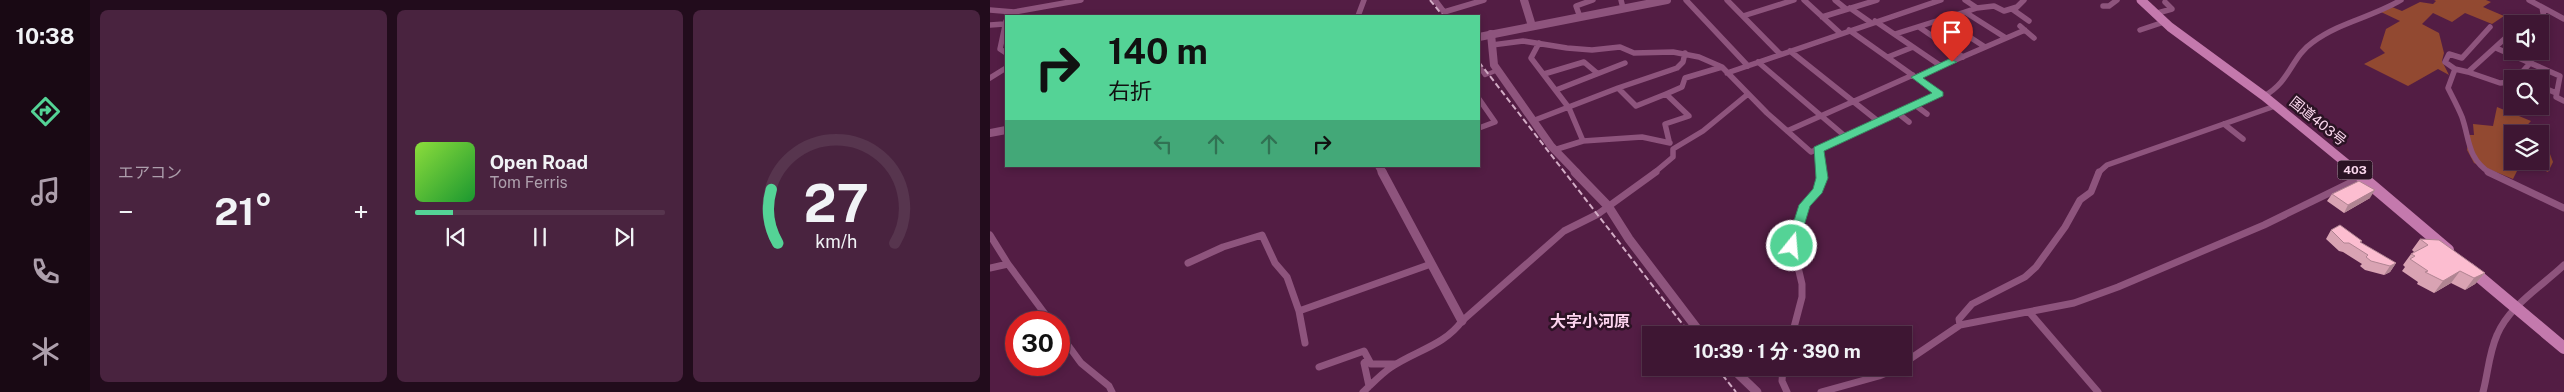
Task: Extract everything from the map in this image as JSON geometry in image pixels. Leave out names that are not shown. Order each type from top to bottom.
[{"type":"highway","name":"国道403号","points":[[2141,0],[2164,22],[2264,96],[2363,176],[2517,310],[2564,348]]},
{"type":"street","points":[[990,10],[1012,14],[1081,0]]},
{"type":"street","points":[[1358,15],[1364,0]]},
{"type":"street","points":[[1436,0],[1444,12],[1484,0]]},
{"type":"street","points":[[1524,0],[1532,26]]},
{"type":"street","points":[[1580,17],[1576,6],[1593,0]]},
{"type":"street","points":[[1621,0],[1624,8]]},
{"type":"street","points":[[1480,37],[1667,0]]},
{"type":"street","points":[[1686,0],[1748,66]]},
{"type":"street","points":[[1727,0],[1780,54]]},
{"type":"street","points":[[1742,16],[1794,0]]},
{"type":"street","points":[[1804,0],[1840,33]]},
{"type":"street","points":[[1835,0],[1895,34],[1941,66]]},
{"type":"street","points":[[1822,17],[1868,1],[1877,0]]},
{"type":"street","points":[[1727,73],[1941,0]]},
{"type":"street","points":[[1895,34],[1977,8],[1994,6],[2004,12],[2012,9],[2023,0]]},
{"type":"street","points":[[2115,10],[2106,6],[2117,0]]},
{"type":"street","points":[[2264,96],[2282,86],[2307,47],[2314,41],[2349,21],[2383,11],[2401,0]]},
{"type":"street","points":[[2530,0],[2564,19]]},
{"type":"street","points":[[1968,1],[1977,8]]},
{"type":"street","points":[[2154,14],[2172,9],[2165,2]]},
{"type":"street","points":[[2542,7],[2543,15]]},
{"type":"street","points":[[2012,9],[2029,21]]},
{"type":"street","points":[[1966,12],[2006,38]]},
{"type":"street","points":[[1942,19],[1985,47]]},
{"type":"street","points":[[2140,30],[2164,22]]},
{"type":"street","points":[[990,25],[1005,23],[1000,49],[1005,52]]},
{"type":"street","points":[[1919,27],[1963,57]]},
{"type":"street","points":[[2490,27],[2462,58],[2449,54],[2445,62],[2455,69],[2504,83]]},
{"type":"street","points":[[1787,131],[1963,57],[2006,38],[2022,28],[2034,38]]},
{"type":"street","points":[[1492,45],[1523,41],[1592,50],[1620,47],[1634,53],[1685,53],[1710,60],[1722,67],[1748,94],[1811,152],[1899,114],[1939,94],[1849,30]]},
{"type":"street","points":[[1491,34],[1494,65],[1554,150],[1608,206],[1629,239],[1695,326]]},
{"type":"street","points":[[2468,72],[2504,40]]},
{"type":"street","points":[[1539,43],[1531,58],[1568,107],[1583,141]]},
{"type":"street","points":[[1888,57],[1913,47]]},
{"type":"street","points":[[2496,48],[2560,76],[2556,97],[2564,101]]},
{"type":"street","points":[[1790,51],[1879,122]]},
{"type":"street","points":[[1534,120],[1677,68],[1683,62],[1685,53]]},
{"type":"street","points":[[1544,74],[1575,63],[1584,62],[1597,73]]},
{"type":"street","points":[[1758,62],[1846,137]]},
{"type":"street","points":[[2525,70],[2531,62]]},
{"type":"street","points":[[1556,90],[1625,63]]},
{"type":"street","points":[[1618,88],[1636,106],[1682,87],[1685,78],[1722,67]]},
{"type":"street","points":[[1480,68],[1485,75],[1498,70]]},
{"type":"street","points":[[990,78],[1005,69]]},
{"type":"street","points":[[2455,69],[2452,82],[2448,88],[2462,117],[2472,154],[2479,166],[2494,176],[2564,208]]},
{"type":"street","points":[[2549,90],[2556,93]]},
{"type":"street","points":[[1366,389],[1397,364],[1443,340],[1455,331],[1462,321],[1564,231],[1598,214],[1665,165],[1673,157],[1673,149],[1665,124],[1689,116],[1666,94]]},
{"type":"street","points":[[1673,149],[1699,135],[1711,126],[1716,118],[1748,94]]},
{"type":"street","points":[[1480,100],[1496,122],[1480,128]]},
{"type":"street","points":[[1916,105],[1926,114]]},
{"type":"street","points":[[1960,325],[1958,319],[1972,304],[2025,278],[2036,267],[2080,200],[2090,192],[2098,172],[2107,165],[2275,106]]},
{"type":"street","points":[[1899,114],[1909,122]]},
{"type":"street","points":[[2224,124],[2244,139]]},
{"type":"street","points":[[990,133],[1005,130]]},
{"type":"street","points":[[1554,150],[1583,141],[1642,137],[1669,141]]},
{"type":"street","points":[[1794,326],[1802,296],[1802,284],[1792,246],[1805,205],[1818,190],[1822,178],[1818,149]]},
{"type":"street","points":[[1380,167],[1462,321]]},
{"type":"street","points":[[1912,358],[1960,325],[2074,302],[2118,287],[2264,225],[2363,176]]},
{"type":"street","points":[[990,235],[1008,264],[1043,311]]},
{"type":"street","points":[[1188,263],[1223,247],[1262,235],[1275,263],[1287,277],[1299,312],[1304,343]]},
{"type":"street","points":[[990,268],[1008,264]]},
{"type":"street","points":[[1299,312],[1431,264]]},
{"type":"street","points":[[2483,392],[2494,341],[2500,327],[2564,265]]},
{"type":"street","points":[[2030,312],[2098,392]]},
{"type":"street","points":[[1070,348],[1081,363],[1109,386],[1112,392]]},
{"type":"street","points":[[1319,367],[1364,351],[1371,364],[1397,364]]},
{"type":"street","points":[[1366,389],[1364,363],[1368,359]]},
{"type":"street","points":[[1740,376],[1757,392]]},
{"type":"street","points":[[1782,376],[1782,381],[1787,392]]},
{"type":"street","points":[[1822,392],[1879,376]]},
{"type":"shaded area","points":[[2434,0],[2486,0],[2491,2],[2483,7],[2504,16],[2492,24],[2465,13],[2452,22],[2433,13],[2422,24],[2439,33],[2444,53],[2442,61],[2449,75],[2438,69],[2408,86],[2364,64],[2385,53],[2380,48],[2386,29],[2400,21],[2381,12],[2392,7],[2402,11],[2420,2],[2433,4],[2436,1]]},
{"type":"shaded area","points":[[2497,107],[2504,110],[2504,115],[2516,115],[2531,121],[2527,125],[2504,125],[2504,170],[2518,170],[2513,179],[2474,163],[2467,150],[2469,135],[2474,135],[2473,124],[2493,126]]},
{"type":"shaded area","points":[[2549,154],[2550,154],[2553,162],[2549,170]]},
{"type":"building","points":[[2359,181],[2375,190],[2348,205],[2332,194]]},
{"type":"building","points":[[2340,225],[2362,241],[2360,242],[2396,263],[2390,266],[2371,261],[2366,257],[2368,255],[2349,243],[2344,243],[2331,230]]},
{"type":"building","points":[[2420,239],[2439,240],[2485,273],[2474,278],[2460,271],[2443,281],[2425,272],[2428,271],[2410,259],[2415,256],[2411,254],[2428,245]]},
{"type":"railway","points":[[1430,0],[1442,15]]},
{"type":"railway","points":[[1480,63],[1684,326]]},
{"type":"railway","points":[[1723,376],[1736,392]]},
{"type":"district","name":"大字小河原","points":[[1590,321]]},
{"type":"route","points":[[1792,246],[1805,205],[1818,190],[1822,178],[1818,149],[1899,114],[1939,94],[1916,77],[1952,62]]}]
